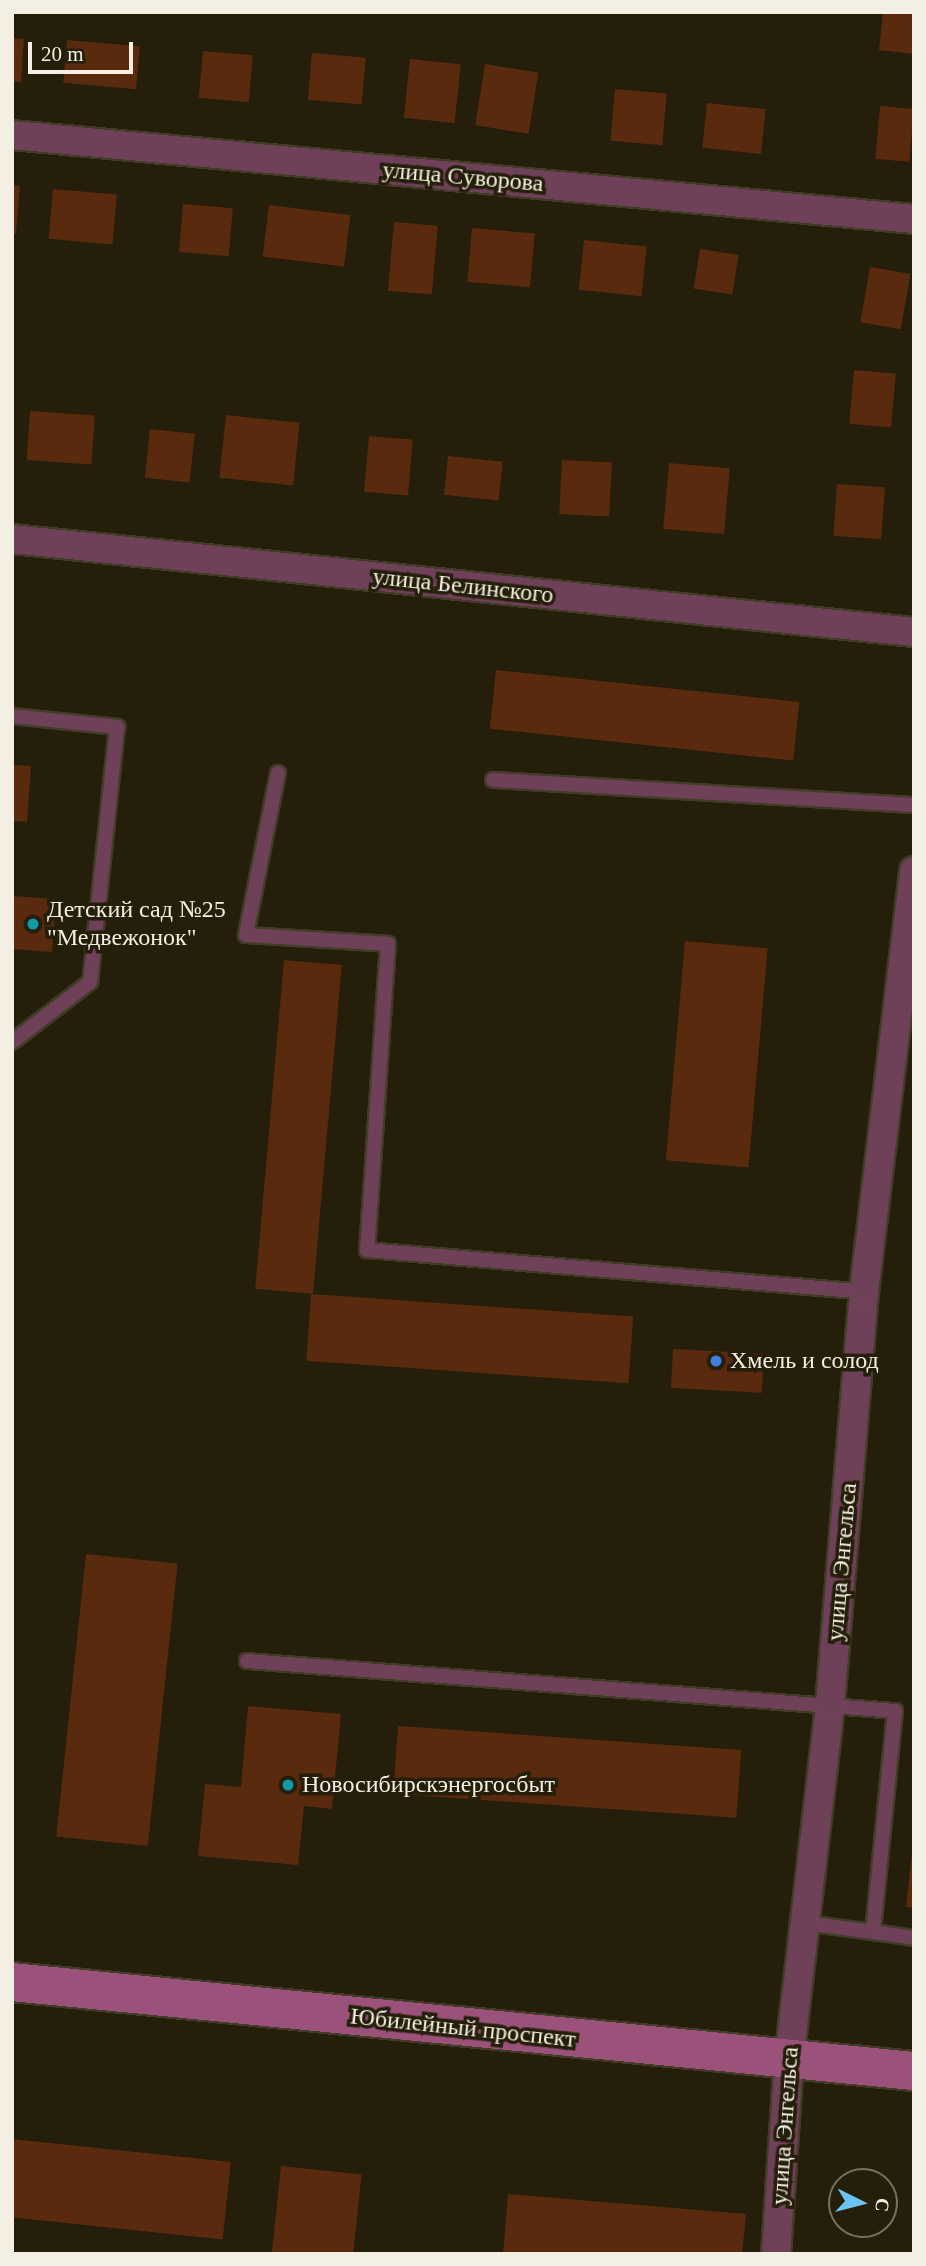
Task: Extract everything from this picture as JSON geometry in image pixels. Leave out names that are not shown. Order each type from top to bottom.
[{"type":"main road","name":"Юбилейный проспект","points":[[12,1982],[914,2071]]},
{"type":"street","name":"улица Суворова","points":[[12,135],[914,219]]},
{"type":"street","name":"улица Белинского","points":[[12,539],[914,632]]},
{"type":"street","name":"улица Энгельса","points":[[776,2254],[789,2060],[831,1705],[864,1292],[914,872]]},
{"type":"lane","points":[[12,716],[117,727],[90,982],[12,1042]]},
{"type":"lane","points":[[278,773],[246,935],[388,944],[367,1250],[864,1292]]},
{"type":"lane","points":[[493,780],[914,805]]},
{"type":"lane","points":[[247,1661],[895,1711],[873,1933]]},
{"type":"lane","points":[[806,1923],[914,1938]]},
{"type":"building","points":[[883,12],[914,12],[914,54],[879,50]]},
{"type":"building","points":[[12,38],[24,39],[21,82],[12,81]]},
{"type":"building","points":[[67,40],[140,46],[136,89],[63,83]]},
{"type":"building","points":[[203,51],[253,55],[249,102],[199,98]]},
{"type":"building","points":[[312,53],[366,58],[362,105],[308,100]]},
{"type":"building","points":[[410,59],[461,64],[455,123],[404,118]]},
{"type":"building","points":[[485,64],[538,72],[529,134],[475,125]]},
{"type":"building","points":[[615,89],[667,94],[662,145],[610,141]]},
{"type":"building","points":[[707,103],[766,109],[761,154],[702,148]]},
{"type":"building","points":[[880,106],[914,109],[909,162],[875,159]]},
{"type":"building","points":[[12,185],[20,186],[16,234],[12,233]]},
{"type":"building","points":[[53,189],[117,195],[112,244],[49,239]]},
{"type":"building","points":[[183,204],[233,208],[229,256],[179,252]]},
{"type":"building","points":[[269,205],[350,215],[344,267],[263,257]]},
{"type":"building","points":[[394,222],[438,226],[432,295],[388,291]]},
{"type":"building","points":[[472,228],[535,233],[530,287],[467,282]]},
{"type":"building","points":[[584,240],[647,247],[641,296],[579,290]]},
{"type":"building","points":[[700,249],[739,255],[732,295],[694,289]]},
{"type":"building","points":[[870,267],[910,274],[901,329],[860,322]]},
{"type":"building","points":[[854,370],[896,374],[891,427],[849,424]]},
{"type":"building","points":[[30,411],[95,416],[91,464],[27,460]]},
{"type":"building","points":[[226,415],[300,423],[293,485],[219,478]]},
{"type":"building","points":[[150,429],[195,434],[190,482],[145,478]]},
{"type":"building","points":[[369,436],[413,440],[408,496],[364,492]]},
{"type":"building","points":[[448,456],[503,462],[499,501],[444,495]]},
{"type":"building","points":[[562,460],[612,463],[609,517],[559,514]]},
{"type":"building","points":[[669,463],[730,468],[724,534],[663,529]]},
{"type":"building","points":[[837,484],[885,487],[881,539],[833,536]]},
{"type":"building","points":[[496,670],[799,702],[793,761],[490,729]]},
{"type":"building","points":[[12,765],[31,766],[27,822],[12,821]]},
{"type":"building","name":"Детский сад №25 \"Медвежонок\"","points":[[12,896],[56,899],[52,952],[12,949]]},
{"type":"building","points":[[685,941],[768,948],[749,1167],[666,1160]]},
{"type":"building","points":[[284,960],[342,965],[313,1294],[255,1289]]},
{"type":"building","points":[[311,1294],[633,1317],[629,1383],[306,1361]]},
{"type":"building","points":[[673,1349],[764,1354],[762,1393],[671,1388]]},
{"type":"building","points":[[86,1554],[177,1564],[148,1846],[56,1836]]},
{"type":"building","name":"Новосибирскэнергосбыт","points":[[248,1706],[341,1714],[332,1809],[304,1806],[298,1865],[198,1856],[205,1784],[241,1787]]},
{"type":"building","points":[[398,1726],[741,1750],[736,1818],[393,1794]]},
{"type":"building","points":[[914,1853],[914,1908],[906,1907]]},
{"type":"building","points":[[12,2139],[231,2162],[223,2240],[12,2217]]},
{"type":"building","points":[[281,2166],[362,2174],[353,2254],[272,2254]]},
{"type":"building","points":[[508,2194],[746,2214],[742,2254],[503,2254]]},
{"type":"place","name":"Детский сад №25 \"Медвежонок\"","points":[[33,924]]},
{"type":"place","name":"Хмель и солод","points":[[716,1361]]},
{"type":"place","name":"Новосибирскэнергосбыт","points":[[288,1785]]}]
